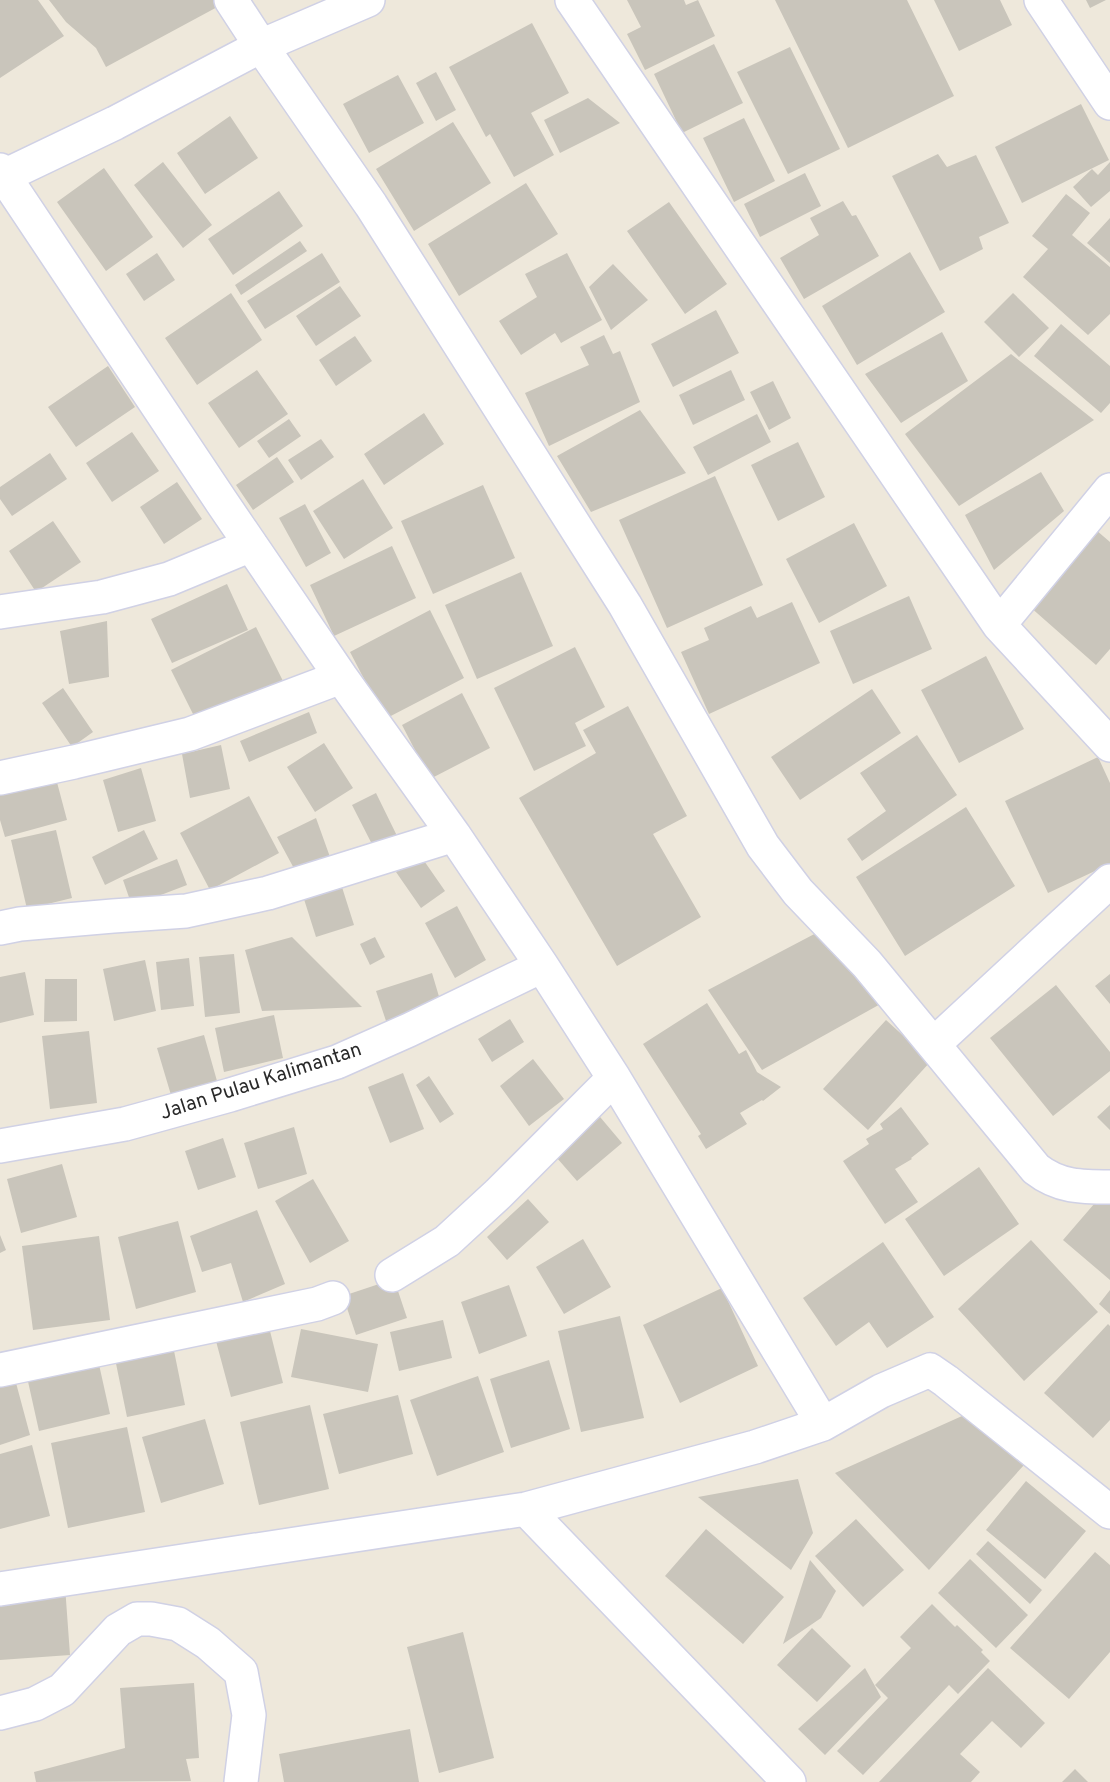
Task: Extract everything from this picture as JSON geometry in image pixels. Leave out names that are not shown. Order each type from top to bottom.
[{"type":"street","points":[[231,0],[371,205],[625,605],[763,846],[798,892],[867,964],[1036,1169],[1049,1180],[1064,1184],[1110,1187]]},
{"type":"street","points":[[368,0],[261,46],[115,123],[1,175],[341,677],[454,835],[542,966],[614,1078],[823,1424]]},
{"type":"street","points":[[572,0],[999,625],[1110,745]]},
{"type":"street","points":[[1041,0],[1110,103]]},
{"type":"street","points":[[999,625],[1110,490]]},
{"type":"street","points":[[0,612],[102,597],[170,579],[251,545]]},
{"type":"street","points":[[0,778],[190,734],[341,677]]},
{"type":"street","points":[[0,928],[20,924],[186,911],[268,893],[454,835]]},
{"type":"street","points":[[934,1044],[1110,881]]},
{"type":"street","name":"Jalan Pulau Kalimantan","points":[[0,1146],[125,1124],[337,1062],[542,966]]},
{"type":"street","points":[[392,1275],[447,1241],[498,1194],[614,1078]]},
{"type":"street","points":[[0,1370],[317,1304],[333,1298]]},
{"type":"street","points":[[0,1589],[526,1509],[755,1447],[823,1424],[881,1391],[930,1370],[1110,1512]]},
{"type":"street","points":[[526,1509],[789,1782]]},
{"type":"street","points":[[0,1713],[34,1704],[62,1690],[118,1630],[137,1619],[178,1624],[208,1643],[241,1672],[249,1715],[241,1782]]},
{"type":"building","points":[[0,0],[38,0],[64,36],[0,78]]},
{"type":"building","points":[[49,0],[218,0],[221,5],[106,67],[96,48],[66,22]]},
{"type":"building","points":[[627,0],[684,0],[686,5],[698,0],[715,36],[645,70],[627,34],[641,27]]},
{"type":"building","points":[[775,0],[907,0],[954,96],[848,148]]},
{"type":"building","points":[[934,0],[1000,0],[1012,25],[959,51]]},
{"type":"building","points":[[1086,0],[1106,0],[1090,8]]},
{"type":"building","points":[[532,23],[569,93],[531,113],[554,155],[514,177],[490,134],[486,137],[449,67]]},
{"type":"building","points":[[714,44],[743,103],[682,133],[654,74]]},
{"type":"building","points":[[790,47],[840,149],[788,174],[737,72]]},
{"type":"building","points":[[436,72],[456,110],[436,121],[416,83]]},
{"type":"building","points":[[398,75],[424,123],[369,153],[343,104]]},
{"type":"building","points":[[588,98],[620,123],[560,153],[544,120]]},
{"type":"building","points":[[1081,104],[1109,160],[1022,203],[995,147]]},
{"type":"building","points":[[230,116],[258,158],[205,194],[177,153]]},
{"type":"building","points":[[744,118],[775,181],[734,202],[703,138]]},
{"type":"building","points":[[453,122],[491,183],[414,231],[376,169]]},
{"type":"building","points":[[938,154],[947,167],[976,155],[1009,223],[979,237],[983,249],[940,271],[892,176]]},
{"type":"building","points":[[163,162],[212,225],[183,248],[134,185]]},
{"type":"building","points":[[1110,162],[1110,191],[1091,207],[1073,187],[1092,169],[1098,175]]},
{"type":"building","points":[[104,168],[153,237],[106,271],[57,202]]},
{"type":"building","points":[[805,173],[821,206],[760,237],[744,204]]},
{"type":"building","points":[[526,183],[558,234],[459,296],[428,244]]},
{"type":"building","points":[[279,191],[303,226],[233,275],[208,239]]},
{"type":"building","points":[[1066,194],[1090,213],[1072,235],[1110,267],[1110,314],[1088,335],[1023,277],[1048,249],[1032,236]]},
{"type":"building","points":[[843,201],[852,216],[856,215],[879,256],[804,299],[780,258],[819,235],[810,218]]},
{"type":"building","points":[[669,202],[727,284],[685,314],[627,231]]},
{"type":"building","points":[[1110,218],[1110,263],[1087,243]]},
{"type":"building","points":[[300,241],[307,251],[241,295],[235,285]]},
{"type":"building","points":[[910,252],[945,312],[857,365],[822,306]]},
{"type":"building","points":[[157,253],[175,280],[144,301],[126,274]]},
{"type":"building","points":[[322,253],[340,282],[265,329],[247,301]]},
{"type":"building","points":[[567,253],[602,320],[561,343],[555,333],[521,355],[499,321],[537,297],[525,274]]},
{"type":"building","points":[[613,264],[648,300],[611,330],[589,287]]},
{"type":"building","points":[[340,286],[361,316],[316,346],[296,316]]},
{"type":"building","points":[[231,293],[262,340],[197,385],[165,338]]},
{"type":"building","points":[[1013,293],[1049,328],[1019,357],[984,322]]},
{"type":"building","points":[[716,310],[739,353],[673,387],[651,344]]},
{"type":"building","points":[[1061,324],[1110,366],[1110,403],[1101,413],[1034,356]]},
{"type":"building","points":[[942,332],[968,381],[901,423],[865,374]]},
{"type":"building","points":[[604,335],[613,354],[620,351],[640,402],[549,446],[525,393],[589,365],[580,347]]},
{"type":"building","points":[[355,336],[372,361],[336,386],[319,360]]},
{"type":"building","points":[[1011,354],[1094,420],[959,506],[905,434]]},
{"type":"building","points":[[108,366],[135,407],[76,447],[48,407]]},
{"type":"building","points":[[257,370],[288,414],[239,448],[208,403]]},
{"type":"building","points":[[731,370],[745,400],[693,425],[679,395]]},
{"type":"building","points":[[773,381],[791,418],[769,430],[750,392]]},
{"type":"building","points":[[640,410],[686,473],[591,512],[557,456]]},
{"type":"building","points":[[424,413],[444,444],[384,485],[364,454]]},
{"type":"building","points":[[757,414],[771,442],[708,475],[693,447]]},
{"type":"building","points":[[289,419],[301,436],[269,458],[257,441]]},
{"type":"building","points":[[132,432],[159,471],[112,502],[86,463]]},
{"type":"building","points":[[321,439],[334,457],[301,480],[288,460]]},
{"type":"building","points":[[798,442],[825,497],[778,521],[751,465]]},
{"type":"building","points":[[50,453],[67,479],[12,516],[0,499],[0,487]]},
{"type":"building","points":[[277,457],[294,482],[253,510],[236,485]]},
{"type":"building","points":[[1041,472],[1064,511],[994,570],[965,515]]},
{"type":"building","points":[[715,476],[763,585],[667,628],[619,520]]},
{"type":"building","points":[[363,479],[393,528],[344,559],[313,511]]},
{"type":"building","points":[[177,482],[202,519],[164,544],[140,507]]},
{"type":"building","points":[[483,485],[515,558],[433,594],[401,521]]},
{"type":"building","points":[[305,504],[331,553],[306,567],[279,518]]},
{"type":"building","points":[[53,521],[81,562],[36,592],[9,551]]},
{"type":"building","points":[[854,523],[887,586],[819,623],[786,559]]},
{"type":"building","points":[[1096,530],[1110,542],[1110,649],[1096,665],[1029,606]]},
{"type":"building","points":[[392,546],[416,598],[334,636],[310,585]]},
{"type":"building","points":[[521,572],[553,646],[477,679],[445,605]]},
{"type":"building","points":[[227,584],[248,630],[172,663],[151,619]]},
{"type":"building","points":[[909,596],[932,649],[853,684],[830,631]]},
{"type":"building","points":[[792,602],[820,663],[709,714],[681,652],[709,640],[704,628],[751,606],[757,618]]},
{"type":"building","points":[[430,610],[464,678],[385,719],[350,652]]},
{"type":"building","points":[[107,621],[109,677],[69,684],[60,631]]},
{"type":"building","points":[[256,627],[283,681],[198,724],[171,670]]},
{"type":"building","points":[[575,647],[605,707],[575,723],[586,746],[534,771],[494,688]]},
{"type":"building","points":[[986,656],[1024,729],[959,763],[921,690]]},
{"type":"building","points":[[63,688],[93,732],[72,747],[42,703]]},
{"type":"building","points":[[872,689],[901,733],[800,800],[771,757]]},
{"type":"building","points":[[462,693],[490,748],[430,779],[402,725]]},
{"type":"building","points":[[628,706],[687,816],[653,834],[701,917],[617,966],[519,798],[596,753],[583,730]]},
{"type":"building","points":[[309,712],[317,733],[249,762],[240,741]]},
{"type":"building","points":[[917,735],[957,795],[862,861],[847,839],[886,811],[860,773]]},
{"type":"building","points":[[324,743],[353,788],[315,812],[287,767]]},
{"type":"building","points":[[221,745],[230,789],[190,798],[182,754]]},
{"type":"building","points":[[1098,757],[1110,783],[1110,864],[1048,893],[1005,801]]},
{"type":"building","points":[[141,768],[156,821],[118,832],[103,780]]},
{"type":"building","points":[[54,771],[67,820],[5,837],[0,820],[0,786]]},
{"type":"building","points":[[376,793],[400,842],[377,854],[352,805]]},
{"type":"building","points":[[249,796],[279,853],[210,890],[180,833]]},
{"type":"building","points":[[966,807],[1015,886],[905,956],[856,877]]},
{"type":"building","points":[[316,818],[330,857],[297,874],[277,837]]},
{"type":"building","points":[[56,830],[72,898],[27,909],[11,840]]},
{"type":"building","points":[[144,830],[158,859],[105,885],[92,857]]},
{"type":"building","points":[[420,855],[445,891],[421,908],[396,872]]},
{"type":"building","points":[[177,859],[187,885],[132,906],[123,880]]},
{"type":"building","points":[[341,884],[354,925],[316,937],[303,896]]},
{"type":"building","points":[[457,906],[486,960],[455,978],[425,923]]},
{"type":"building","points":[[822,930],[884,1002],[762,1070],[708,990]]},
{"type":"building","points":[[292,937],[362,1007],[262,1011],[245,950]]},
{"type":"building","points":[[375,937],[385,957],[370,965],[360,944]]},
{"type":"building","points":[[234,954],[240,1013],[205,1017],[199,957]]},
{"type":"building","points":[[189,958],[194,1006],[161,1010],[156,962]]},
{"type":"building","points":[[145,960],[156,1011],[114,1021],[103,969]]},
{"type":"building","points":[[25,972],[34,1015],[0,1023],[0,977]]},
{"type":"building","points":[[432,973],[443,1010],[388,1027],[376,991]]},
{"type":"building","points":[[1110,974],[1110,1004],[1095,986]]},
{"type":"building","points":[[45,979],[77,979],[77,1021],[44,1022]]},
{"type":"building","points":[[1056,985],[1110,1052],[1110,1071],[1053,1116],[990,1038]]},
{"type":"building","points":[[707,1003],[739,1054],[746,1050],[757,1072],[781,1087],[763,1101],[740,1113],[747,1124],[706,1149],[698,1136],[701,1134],[643,1044]]},
{"type":"building","points":[[274,1015],[283,1058],[224,1072],[215,1028]]},
{"type":"building","points":[[510,1019],[524,1042],[492,1062],[478,1039]]},
{"type":"building","points":[[886,1020],[931,1061],[868,1130],[823,1089]]},
{"type":"building","points":[[89,1031],[97,1103],[50,1109],[42,1036]]},
{"type":"building","points":[[204,1035],[217,1081],[171,1095],[157,1048]]},
{"type":"building","points":[[533,1059],[564,1099],[529,1126],[500,1086]]},
{"type":"building","points":[[403,1073],[424,1129],[390,1143],[368,1087]]},
{"type":"building","points":[[429,1076],[454,1114],[440,1123],[416,1085]]},
{"type":"building","points":[[1110,1105],[1110,1130],[1097,1117]]},
{"type":"building","points":[[901,1107],[929,1144],[912,1159],[895,1169],[918,1202],[885,1224],[843,1161],[869,1144],[866,1139],[883,1129],[880,1124]]},
{"type":"building","points":[[595,1111],[622,1143],[577,1181],[550,1150]]},
{"type":"building","points":[[294,1127],[307,1174],[258,1189],[244,1143]]},
{"type":"building","points":[[223,1138],[236,1177],[198,1190],[185,1151]]},
{"type":"building","points":[[62,1164],[77,1217],[21,1233],[7,1179]]},
{"type":"building","points":[[979,1167],[1019,1224],[944,1276],[905,1219]]},
{"type":"building","points":[[313,1179],[349,1241],[310,1263],[275,1201]]},
{"type":"building","points":[[1107,1189],[1110,1192],[1110,1280],[1063,1240]]},
{"type":"building","points":[[528,1199],[549,1222],[507,1260],[487,1237]]},
{"type":"building","points":[[257,1210],[285,1284],[243,1302],[231,1263],[202,1272],[190,1236]]},
{"type":"building","points":[[178,1221],[196,1292],[136,1309],[118,1237]]},
{"type":"building","points":[[0,1235],[6,1250],[0,1253]]},
{"type":"building","points":[[99,1236],[110,1320],[33,1330],[22,1246]]},
{"type":"building","points":[[583,1239],[611,1287],[564,1314],[536,1267]]},
{"type":"building","points":[[1031,1240],[1098,1312],[1024,1381],[958,1309]]},
{"type":"building","points":[[883,1242],[934,1317],[887,1348],[869,1322],[836,1346],[803,1298]]},
{"type":"building","points":[[394,1279],[407,1318],[356,1335],[343,1296]]},
{"type":"building","points":[[509,1285],[527,1336],[479,1354],[461,1302]]},
{"type":"building","points":[[722,1288],[758,1366],[680,1403],[643,1325]]},
{"type":"building","points":[[1110,1290],[1110,1314],[1099,1304]]},
{"type":"building","points":[[266,1315],[283,1383],[231,1397],[213,1330]]},
{"type":"building","points":[[620,1316],[644,1418],[581,1432],[558,1331]]},
{"type":"building","points":[[443,1320],[452,1358],[399,1371],[390,1332]]},
{"type":"building","points":[[1108,1324],[1110,1326],[1110,1420],[1093,1438],[1044,1393]]},
{"type":"building","points":[[301,1329],[378,1344],[368,1392],[291,1377]]},
{"type":"building","points":[[171,1336],[185,1405],[127,1417],[113,1349]]},
{"type":"building","points":[[96,1351],[110,1414],[39,1431],[25,1368]]},
{"type":"building","points":[[549,1360],[570,1429],[511,1448],[490,1379]]},
{"type":"building","points":[[12,1368],[30,1435],[0,1445],[0,1372]]},
{"type":"building","points":[[478,1376],[504,1452],[437,1476],[410,1400]]},
{"type":"building","points":[[398,1395],[413,1454],[339,1474],[323,1414]]},
{"type":"building","points":[[310,1405],[329,1489],[259,1505],[240,1422]]},
{"type":"building","points":[[971,1412],[1024,1465],[929,1570],[835,1473]]},
{"type":"building","points":[[205,1419],[224,1484],[161,1503],[142,1437]]},
{"type":"building","points":[[127,1427],[145,1512],[68,1528],[51,1443]]},
{"type":"building","points":[[32,1445],[50,1516],[0,1529],[0,1454]]},
{"type":"building","points":[[798,1479],[813,1533],[791,1570],[698,1497]]},
{"type":"building","points":[[1026,1481],[1086,1531],[1045,1579],[986,1530]]},
{"type":"building","points":[[856,1519],[904,1570],[863,1607],[815,1556]]},
{"type":"building","points":[[706,1529],[784,1597],[743,1644],[665,1576]]},
{"type":"building","points":[[988,1541],[1042,1590],[1030,1604],[976,1554]]},
{"type":"building","points":[[1095,1552],[1110,1565],[1110,1652],[1069,1699],[1010,1648]]},
{"type":"building","points":[[970,1559],[1028,1615],[996,1648],[938,1593]]},
{"type":"building","points":[[810,1560],[836,1591],[821,1618],[783,1644]]},
{"type":"building","points":[[65,1586],[70,1655],[0,1660],[0,1591]]},
{"type":"building","points":[[932,1604],[983,1650],[981,1652],[990,1661],[958,1694],[949,1685],[863,1775],[837,1751],[888,1698],[875,1685],[911,1648],[900,1637]]},
{"type":"building","points":[[812,1628],[851,1666],[817,1702],[777,1665]]},
{"type":"building","points":[[463,1632],[494,1758],[439,1773],[407,1647]]},
{"type":"building","points":[[865,1668],[881,1697],[825,1755],[798,1729]]},
{"type":"building","points":[[988,1668],[1045,1723],[1021,1748],[992,1721],[960,1754],[980,1772],[971,1782],[879,1782]]},
{"type":"building","points":[[194,1683],[199,1758],[186,1759],[191,1781],[36,1782],[34,1772],[125,1748],[120,1688]]},
{"type":"building","points":[[410,1729],[419,1782],[284,1782],[279,1754]]},
{"type":"building","points":[[1075,1769],[1088,1782],[1062,1782]]}]
